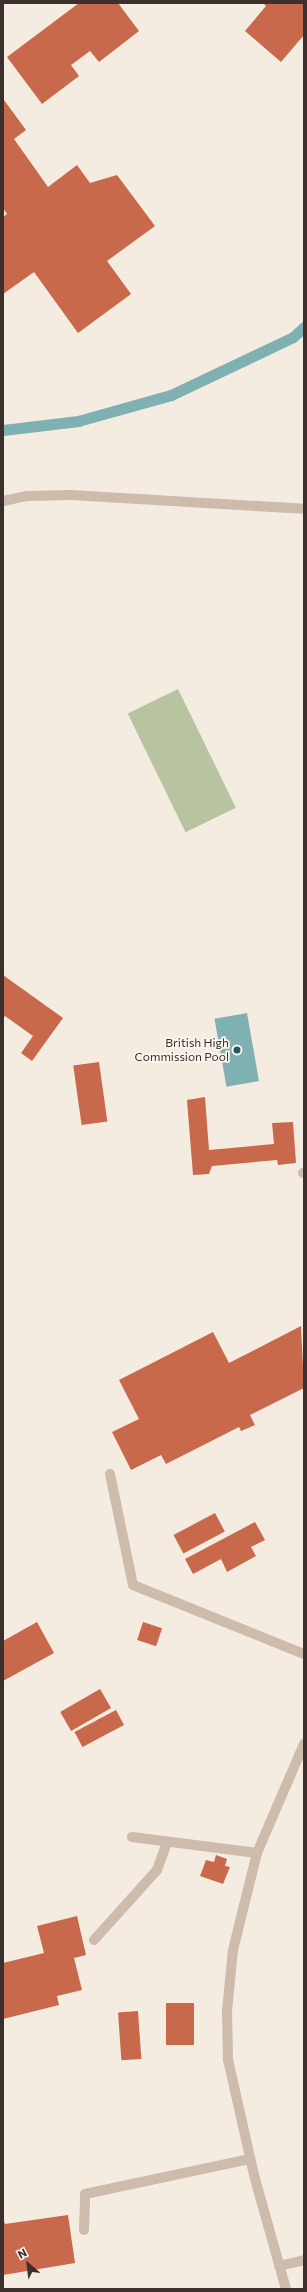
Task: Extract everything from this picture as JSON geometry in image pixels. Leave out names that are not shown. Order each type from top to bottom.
[{"type":"street","points":[[3,501],[27,496],[71,495],[304,509]]},
{"type":"street","points":[[110,1474],[133,1585],[304,1654]]},
{"type":"street","points":[[286,2289],[250,2159],[228,2060],[227,2011],[233,1950],[257,1853],[304,1744]]},
{"type":"street","points":[[132,1837],[257,1853]]},
{"type":"street","points":[[94,1940],[157,1870],[167,1842]]},
{"type":"street","points":[[84,2230],[85,2194],[250,2159]]},
{"type":"street","points":[[279,2266],[304,2260]]},
{"type":"green space","points":[[178,689],[236,808],[186,832],[128,714]]},
{"type":"water","name":"British High Commission Pool","points":[[247,1013],[259,1081],[226,1087],[215,1019]]},
{"type":"building","points":[[79,3],[118,3],[139,31],[99,62],[90,51],[71,65],[79,76],[42,104],[7,57]]},
{"type":"building","points":[[263,3],[304,3],[304,35],[281,62],[245,31],[266,6]]},
{"type":"building","points":[[4,100],[26,130],[14,139],[48,187],[77,165],[90,183],[117,175],[155,226],[107,261],[131,294],[78,333],[34,272],[3,294],[3,217],[7,214],[3,208]]},
{"type":"building","points":[[3,975],[63,1018],[32,1061],[21,1053],[33,1036],[5,1016],[3,1018]]},
{"type":"building","points":[[99,1062],[107,1121],[82,1125],[73,1066]]},
{"type":"building","points":[[205,1097],[209,1150],[274,1144],[272,1123],[293,1122],[296,1163],[278,1165],[277,1160],[212,1166],[209,1174],[193,1175],[187,1100]]},
{"type":"building","points":[[301,1326],[304,1388],[250,1415],[255,1425],[241,1431],[239,1427],[166,1464],[161,1455],[131,1470],[112,1432],[139,1419],[119,1380],[213,1332],[229,1363]]},
{"type":"building","points":[[215,1513],[225,1532],[183,1554],[174,1535]]},
{"type":"building","points":[[255,1522],[265,1540],[251,1547],[256,1556],[227,1572],[221,1559],[193,1574],[185,1559]]},
{"type":"building","points":[[37,1622],[54,1653],[3,1681],[3,1641]]},
{"type":"building","points":[[143,1622],[162,1628],[156,1646],[137,1640]]},
{"type":"building","points":[[100,1689],[111,1708],[71,1731],[60,1712]]},
{"type":"building","points":[[116,1710],[124,1725],[82,1747],[75,1732]]},
{"type":"building","points":[[216,1855],[227,1859],[225,1866],[230,1867],[223,1884],[200,1876],[206,1860],[214,1862]]},
{"type":"building","points":[[77,1916],[86,1955],[74,1958],[82,1990],[57,1996],[59,2005],[3,2019],[3,1963],[44,1953],[37,1926]]},
{"type":"building","points":[[166,2003],[194,2003],[194,2045],[166,2045]]},
{"type":"building","points":[[138,2011],[141,2059],[121,2060],[118,2012]]},
{"type":"building","points":[[68,2215],[75,2263],[3,2275],[3,2218],[5,2224]]},
{"type":"waterway","points":[[3,430],[78,421],[171,395],[293,337],[304,327]]},
{"type":"place","name":"British High Commission Pool","points":[[237,1050]]}]
